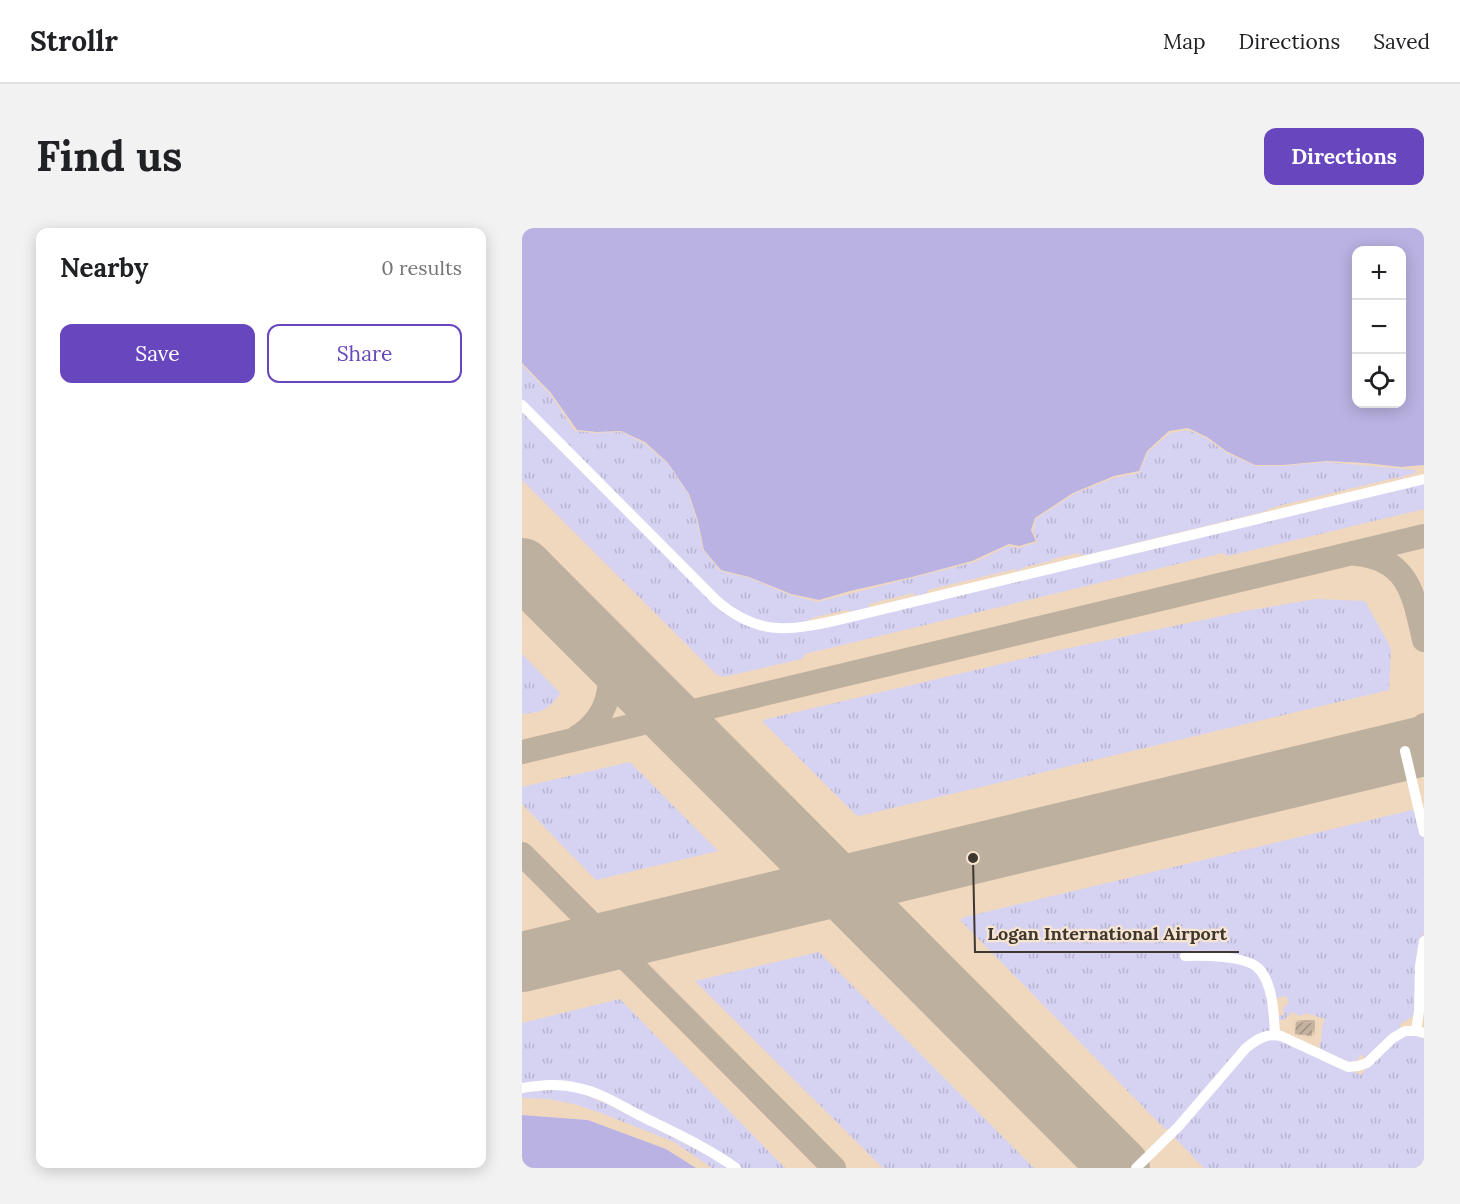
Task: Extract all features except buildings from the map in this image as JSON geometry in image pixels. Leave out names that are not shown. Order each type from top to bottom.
[{"type":"lane","points":[[522,405],[717,601],[748,621],[775,628],[790,629],[817,624],[1424,479]]},
{"type":"lane","points":[[1405,751],[1424,832]]},
{"type":"lane","points":[[1136,1168],[1178,1127],[1246,1048],[1263,1037],[1275,1034],[1292,1040],[1348,1067],[1367,1063],[1393,1038],[1405,1031],[1420,1032],[1420,966],[1424,941]]},
{"type":"lane","points":[[1185,956],[1234,959],[1251,963],[1258,968],[1268,985],[1275,1034]]},
{"type":"lane","points":[[522,1088],[542,1084],[561,1085],[591,1092],[678,1134],[736,1168]]},
{"type":"shaded area","points":[[522,228],[1424,228],[1424,465],[1401,467],[1327,461],[1255,465],[1188,428],[1169,431],[1147,451],[1139,471],[1114,476],[1073,493],[1035,518],[1031,530],[1036,541],[1019,546],[1009,544],[972,561],[819,600],[791,594],[749,577],[721,570],[704,550],[689,494],[668,463],[645,442],[621,431],[577,430],[551,393],[522,363]]},
{"type":"shaded area","points":[[522,363],[551,393],[577,430],[621,431],[645,442],[668,463],[689,494],[698,521],[721,570],[749,577],[791,594],[819,600],[972,561],[1009,544],[1019,546],[1036,540],[1031,530],[1035,518],[1073,493],[1114,476],[1139,471],[1147,451],[1169,431],[1188,428],[1207,437],[1226,451],[1283,465],[1327,461],[1401,467],[1424,465],[1424,1168],[696,1168],[666,1149],[588,1120],[522,1115]]},
{"type":"shaded area","points":[[522,1115],[588,1120],[666,1149],[696,1168],[522,1168]]},
{"type":"green space","points":[[522,365],[550,394],[575,431],[621,432],[644,443],[668,464],[688,494],[703,550],[720,571],[749,578],[790,595],[818,602],[975,562],[1008,546],[1019,548],[1038,542],[1033,531],[1036,519],[1074,494],[1114,478],[1139,473],[1148,452],[1170,433],[1188,430],[1206,438],[1225,452],[1255,466],[1327,462],[1415,470],[1416,472],[1403,476],[1401,480],[1399,477],[1086,555],[1078,553],[1052,559],[1052,563],[1050,561],[1017,571],[1015,569],[928,590],[927,593],[916,596],[913,593],[869,604],[869,608],[815,617],[802,623],[781,624],[748,616],[726,603],[522,400]]},
{"type":"green space","points":[[522,411],[716,605],[779,633],[1424,483],[1424,509],[1228,556],[1223,553],[805,654],[802,659],[723,677],[716,674],[522,480]]},
{"type":"green space","points":[[1316,599],[1365,601],[1391,648],[1389,690],[859,816],[763,722],[767,719],[1060,650],[1245,611]]},
{"type":"green space","points":[[522,654],[560,693],[553,703],[534,713],[522,714]]},
{"type":"green space","points":[[630,762],[718,851],[596,880],[522,804],[522,787]]},
{"type":"green space","points":[[1412,810],[1418,815],[1424,840],[1424,930],[1418,965],[1415,1012],[1412,1017],[1400,1024],[1400,1028],[1369,1058],[1360,1054],[1355,1062],[1353,1060],[1350,1063],[1345,1062],[1321,1051],[1319,1043],[1321,1043],[1325,1019],[1306,1013],[1300,1016],[1292,1012],[1284,1020],[1277,1020],[1276,1016],[1284,1015],[1283,1008],[1289,1003],[1286,996],[1274,999],[1268,977],[1259,965],[1235,956],[1186,953],[1186,958],[1232,960],[1255,968],[1260,973],[1266,987],[1272,1026],[1271,1032],[1256,1037],[1243,1048],[1172,1129],[1165,1129],[960,920],[965,917]]},
{"type":"green space","points":[[819,952],[1034,1168],[883,1168],[695,981]]},
{"type":"green space","points":[[620,999],[785,1168],[742,1168],[726,1156],[555,1080],[522,1083],[522,1023]]},
{"type":"green space","points":[[1409,1035],[1424,1039],[1424,1168],[1204,1168],[1175,1138],[1175,1134],[1249,1048],[1275,1037],[1361,1075],[1391,1043]]},
{"type":"green space","points":[[563,1089],[579,1092],[609,1105],[719,1161],[728,1168],[712,1168],[674,1142],[601,1113],[574,1104],[548,1099],[522,1098],[522,1092]]},
{"type":"taxiway","points":[[522,752],[1424,536]]},
{"type":"taxiway","points":[[1356,554],[1374,557],[1399,572],[1412,595],[1424,640]]},
{"type":"taxiway","points":[[573,619],[601,651],[609,675],[607,699],[603,710],[596,720],[577,737]]},
{"type":"taxiway","points":[[1384,756],[1411,739],[1424,725]]},
{"type":"taxiway","points":[[522,854],[834,1168]]},
{"type":"taxiway","points":[[1113,1161],[1116,1168]]},
{"type":"runway","points":[[522,568],[1120,1168]]},
{"type":"runway","points":[[522,962],[1424,746]]},
{"type":"place","name":"Logan International Airport","points":[[973,858]]}]
